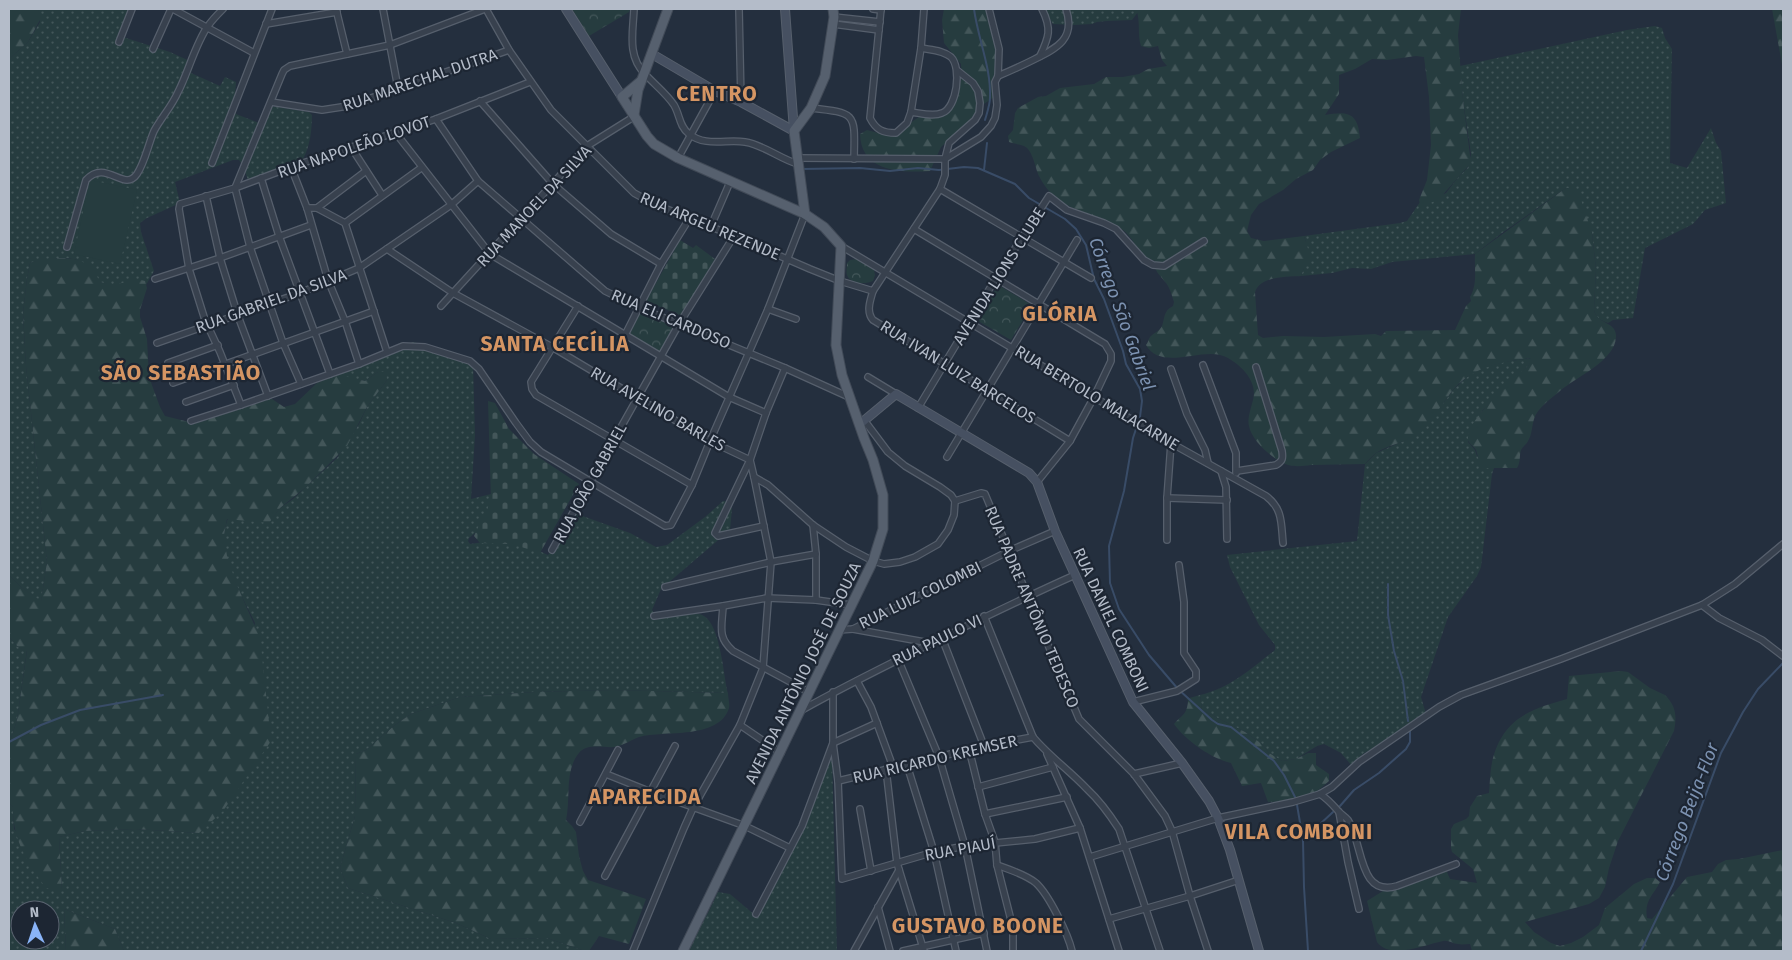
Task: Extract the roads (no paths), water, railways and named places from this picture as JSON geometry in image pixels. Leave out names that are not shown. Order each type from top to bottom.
[{"type":"main road","points":[[634,115],[636,97],[642,77],[668,9]]},
{"type":"main road","points":[[805,214],[794,134],[810,108],[825,76],[833,17]]},
{"type":"main road","points":[[642,77],[622,97],[654,144],[678,158],[805,214],[824,227],[841,246]]},
{"type":"main road","name":"AVENIDA ANTÔNIO JOSÉ DE SOUZA","points":[[683,951],[874,561],[883,529],[883,495],[873,460],[864,438],[862,422],[849,397],[842,375],[836,345],[835,328],[840,281],[841,246]]},
{"type":"street","points":[[119,42],[132,9]]},
{"type":"street","points":[[154,49],[172,9],[254,53]]},
{"type":"street","points":[[67,247],[86,180],[90,175],[100,172],[125,180],[137,174],[155,130],[179,92],[206,27],[223,9]]},
{"type":"street","points":[[212,164],[272,9]]},
{"type":"street","points":[[311,9],[312,16]]},
{"type":"street","points":[[382,9],[398,88]]},
{"type":"street","points":[[301,384],[283,343],[250,247],[236,188],[282,74],[286,67],[390,44],[486,9]]},
{"type":"street","name":"RUA ARGEU REZENDE","points":[[486,9],[509,50],[551,110],[634,193],[654,204],[840,281],[873,291]]},
{"type":"street","points":[[566,9],[622,97]]},
{"type":"street","points":[[634,9],[632,53],[642,77],[674,106],[680,124],[690,135],[707,142],[748,142],[776,154],[788,162],[945,158],[981,137],[991,126],[995,118],[997,106],[995,82],[998,76],[999,43],[990,9]]},
{"type":"street","points":[[739,9],[741,102]]},
{"type":"street","points":[[785,9],[794,134]]},
{"type":"street","points":[[873,9],[881,9],[870,118],[878,130],[886,133],[896,133],[907,123],[911,112],[921,48],[924,9]]},
{"type":"street","points":[[1040,56],[1049,33],[1049,25],[1042,9]]},
{"type":"street","points":[[998,76],[1059,46],[1068,32],[1069,24],[1066,9]]},
{"type":"street","points":[[266,24],[337,10],[347,54]]},
{"type":"street","points":[[833,17],[880,22]]},
{"type":"street","points":[[833,17],[880,30]]},
{"type":"street","points":[[873,291],[940,189],[946,173],[945,158],[950,143],[975,120],[979,112],[978,91],[973,83],[958,71],[953,59],[940,51],[921,48]]},
{"type":"street","name":"RUA MARECHAL DUTRA","points":[[271,102],[322,110],[332,109],[509,50]]},
{"type":"street","points":[[652,54],[715,91],[741,102],[794,134]]},
{"type":"street","points":[[911,112],[940,114],[947,111],[951,105],[958,71]]},
{"type":"street","name":"RUA NAPOLEÃO LOVOT","points":[[189,269],[179,209],[182,203],[236,188],[291,167],[436,119],[530,82]]},
{"type":"street","points":[[678,158],[715,91]]},
{"type":"street","points":[[480,101],[553,184],[611,234],[661,264]]},
{"type":"street","points":[[810,108],[839,111],[851,118],[854,125],[854,159]]},
{"type":"street","name":"RUA MANOEL DA SILVA","points":[[441,306],[587,146],[634,115]]},
{"type":"street","name":"RUA ELI CARDOSO","points":[[436,119],[478,181],[605,291],[640,308],[748,352],[849,397]]},
{"type":"street","points":[[394,132],[490,254],[730,398],[766,413]]},
{"type":"street","points":[[351,147],[382,195]]},
{"type":"street","points":[[291,167],[307,208],[328,280],[345,321],[359,364]]},
{"type":"street","points":[[345,223],[421,168]]},
{"type":"street","points":[[317,208],[366,171]]},
{"type":"street","points":[[260,178],[279,236],[330,374]]},
{"type":"street","name":"RUA GABRIEL DA SILVA","points":[[157,343],[300,293],[359,268],[450,205],[478,181]]},
{"type":"street","points":[[711,226],[730,182]]},
{"type":"street","points":[[940,189],[1090,278]]},
{"type":"street","points":[[206,196],[220,258],[238,316],[268,396]]},
{"type":"street","name":"AVENIDA LIONS CLUBE","points":[[918,408],[996,278],[1049,196],[1067,210],[1116,229],[1144,260],[1153,265],[1164,266],[1204,241]]},
{"type":"street","points":[[307,208],[317,208],[345,223],[387,352]]},
{"type":"street","points":[[192,421],[359,364],[403,346],[425,346],[470,361],[479,369],[530,442],[542,452],[665,526],[672,524],[692,485],[730,398],[748,352],[768,309],[805,214]]},
{"type":"street","points":[[625,335],[661,264],[690,219]]},
{"type":"street","points":[[155,279],[189,269],[311,225]]},
{"type":"street","points":[[868,377],[1029,473],[1037,482],[1070,441],[1094,397],[1110,361],[1110,354],[1105,344],[914,229]]},
{"type":"street","name":"RUA JOÃO GABRIEL","points":[[552,550],[679,324],[734,236]]},
{"type":"street","points":[[947,457],[1077,240]]},
{"type":"street","name":"RUA BERTOLO MALACARNE","points":[[841,246],[1142,426],[1274,502],[1280,515],[1283,543]]},
{"type":"street","name":"RUA AVELINO BARLES","points":[[387,249],[453,293],[552,346],[710,441],[750,460]]},
{"type":"street","points":[[189,269],[207,325],[218,345],[241,405]]},
{"type":"street","name":"RUA IVAN LUIZ BARCELOS","points":[[873,291],[869,312],[874,320],[944,365],[1070,441]]},
{"type":"street","points":[[578,306],[531,382],[532,389],[536,395],[692,485]]},
{"type":"street","points":[[768,309],[796,320]]},
{"type":"street","points":[[173,383],[374,310]]},
{"type":"street","points":[[168,363],[218,345]]},
{"type":"street","points":[[1203,365],[1236,454],[1237,471],[1235,478]]},
{"type":"street","points":[[1237,471],[1276,465],[1283,458],[1256,367]]},
{"type":"street","points":[[764,526],[718,536],[715,535],[715,530],[750,460],[766,413],[785,368]]},
{"type":"street","points":[[1171,369],[1187,414],[1205,450],[1208,463]]},
{"type":"street","points":[[186,402],[234,386]]},
{"type":"street","points":[[754,477],[768,485],[813,525],[846,547],[874,561],[884,564],[900,562],[938,544],[948,530],[954,515],[955,501],[951,495],[904,466],[888,452],[862,422],[896,394]]},
{"type":"street","points":[[1167,540],[1167,498],[1171,443]]},
{"type":"street","points":[[633,951],[693,808],[740,725],[763,668],[771,562],[750,460]]},
{"type":"street","points":[[1221,471],[1226,487],[1227,539]]},
{"type":"street","name":"RUA DANIEL COMBONI","points":[[1037,482],[1055,531],[1133,702],[1182,763],[1209,801],[1218,818],[1239,880],[1258,951]]},
{"type":"street","name":"RUA PADRE ANTÔNIO TEDESCO","points":[[955,501],[980,493],[984,494],[1010,551],[1026,596],[1079,719],[1134,774],[1165,816],[1172,832],[1208,951]]},
{"type":"street","points":[[1167,498],[1227,500]]},
{"type":"street","points":[[813,525],[816,554],[816,600]]},
{"type":"street","name":"RUA LUIZ COLOMBI","points":[[839,630],[853,629],[1010,551],[1055,531]]},
{"type":"street","points":[[1090,857],[1218,818],[1296,802],[1320,794],[1332,787],[1359,762],[1439,707],[1461,695],[1702,605],[1736,584],[1783,544]]},
{"type":"street","points":[[665,587],[771,562],[816,554]]},
{"type":"street","points":[[1133,702],[1177,692],[1196,679],[1196,671],[1184,653],[1184,602],[1179,565]]},
{"type":"street","name":"RUA PAULO VI","points":[[802,710],[833,692],[984,616],[1075,575]]},
{"type":"street","points":[[654,616],[767,598],[816,600],[851,605]]},
{"type":"street","points":[[1702,605],[1720,618],[1762,640],[1783,656]]},
{"type":"street","points":[[723,606],[722,629],[725,644],[734,652],[809,692]]},
{"type":"street","points":[[984,616],[1033,737],[1046,752],[1088,790],[1107,811],[1119,829],[1160,951]]},
{"type":"street","points":[[853,629],[931,643]]},
{"type":"street","points":[[942,638],[984,746]]},
{"type":"street","points":[[898,659],[939,757],[965,846],[987,951]]},
{"type":"street","points":[[857,680],[871,707],[893,767]]},
{"type":"street","points":[[833,692],[833,743],[838,781]]},
{"type":"street","points":[[756,914],[802,826],[833,743],[877,723]]},
{"type":"street","points":[[740,725],[781,753]]},
{"type":"street","name":"RUA RICARDO KREMSER","points":[[838,781],[984,746],[1033,737]]},
{"type":"street","points":[[605,876],[675,746]]},
{"type":"street","points":[[580,822],[618,750]]},
{"type":"street","points":[[969,750],[985,814],[995,842],[997,865],[1013,928],[1013,951]]},
{"type":"street","points":[[1046,752],[1080,828],[1119,951]]},
{"type":"street","points":[[1134,774],[1182,763]]},
{"type":"street","points":[[907,765],[934,852],[956,951]]},
{"type":"street","points":[[978,787],[1053,767]]},
{"type":"street","points":[[886,769],[897,863],[923,949]]},
{"type":"street","points":[[606,774],[745,826],[790,848]]},
{"type":"street","name":"RUA PIAUÍ","points":[[838,781],[842,879],[934,852],[995,842],[1035,839],[1080,828]]},
{"type":"street","points":[[1320,794],[1335,805],[1339,812],[1348,820],[1362,863],[1370,880],[1375,885],[1388,889],[1456,864]]},
{"type":"street","points":[[985,814],[1067,797]]},
{"type":"street","points":[[860,810],[871,871]]},
{"type":"street","points":[[1339,812],[1359,909]]},
{"type":"street","points":[[997,865],[1030,879],[1042,890],[1065,931],[1072,951]]},
{"type":"street","points":[[854,951],[899,870]]},
{"type":"street","points":[[1109,918],[1190,896],[1239,880]]},
{"type":"street","points":[[878,907],[890,951]]},
{"type":"street","points":[[903,951],[923,949],[984,933]]},
{"type":"waterway","points":[[974,9],[990,86],[990,103],[985,120]]},
{"type":"waterway","points":[[984,170],[987,143]]},
{"type":"waterway","name":"Córrego São Gabriel","points":[[802,169],[860,168],[890,171],[918,168],[939,170],[964,167],[978,168],[1015,184],[1029,198],[1065,219],[1076,229],[1086,245],[1094,279],[1104,299],[1126,364],[1140,389],[1142,401],[1140,417],[1133,438],[1124,491],[1109,546],[1110,583],[1119,609],[1149,655],[1178,689],[1212,720],[1218,724],[1231,727],[1274,761],[1284,775],[1296,799],[1303,840],[1308,951]]},
{"type":"waterway","points":[[1388,584],[1388,615],[1394,651],[1403,681],[1408,721]]},
{"type":"waterway","name":"Córrego Beija-Flor","points":[[1641,951],[1673,884],[1721,753],[1758,689],[1783,663]]},
{"type":"waterway","points":[[9,742],[41,725],[80,710],[163,695]]},
{"type":"waterway","points":[[1340,806],[1354,790],[1379,773],[1406,749],[1410,742],[1410,731]]},
{"type":"waterway","points":[[1304,839],[1333,812]]},
{"type":"district","name":"CENTRO","points":[[717,94]]},
{"type":"district","name":"GLÓRIA","points":[[1060,314]]},
{"type":"district","name":"SANTA CECÍLIA","points":[[555,344]]},
{"type":"district","name":"SÃO SEBASTIÃO","points":[[181,373]]},
{"type":"district","name":"APARECIDA","points":[[645,797]]},
{"type":"district","name":"VILA COMBONI","points":[[1299,832]]},
{"type":"district","name":"GUSTAVO BOONE","points":[[978,926]]}]
